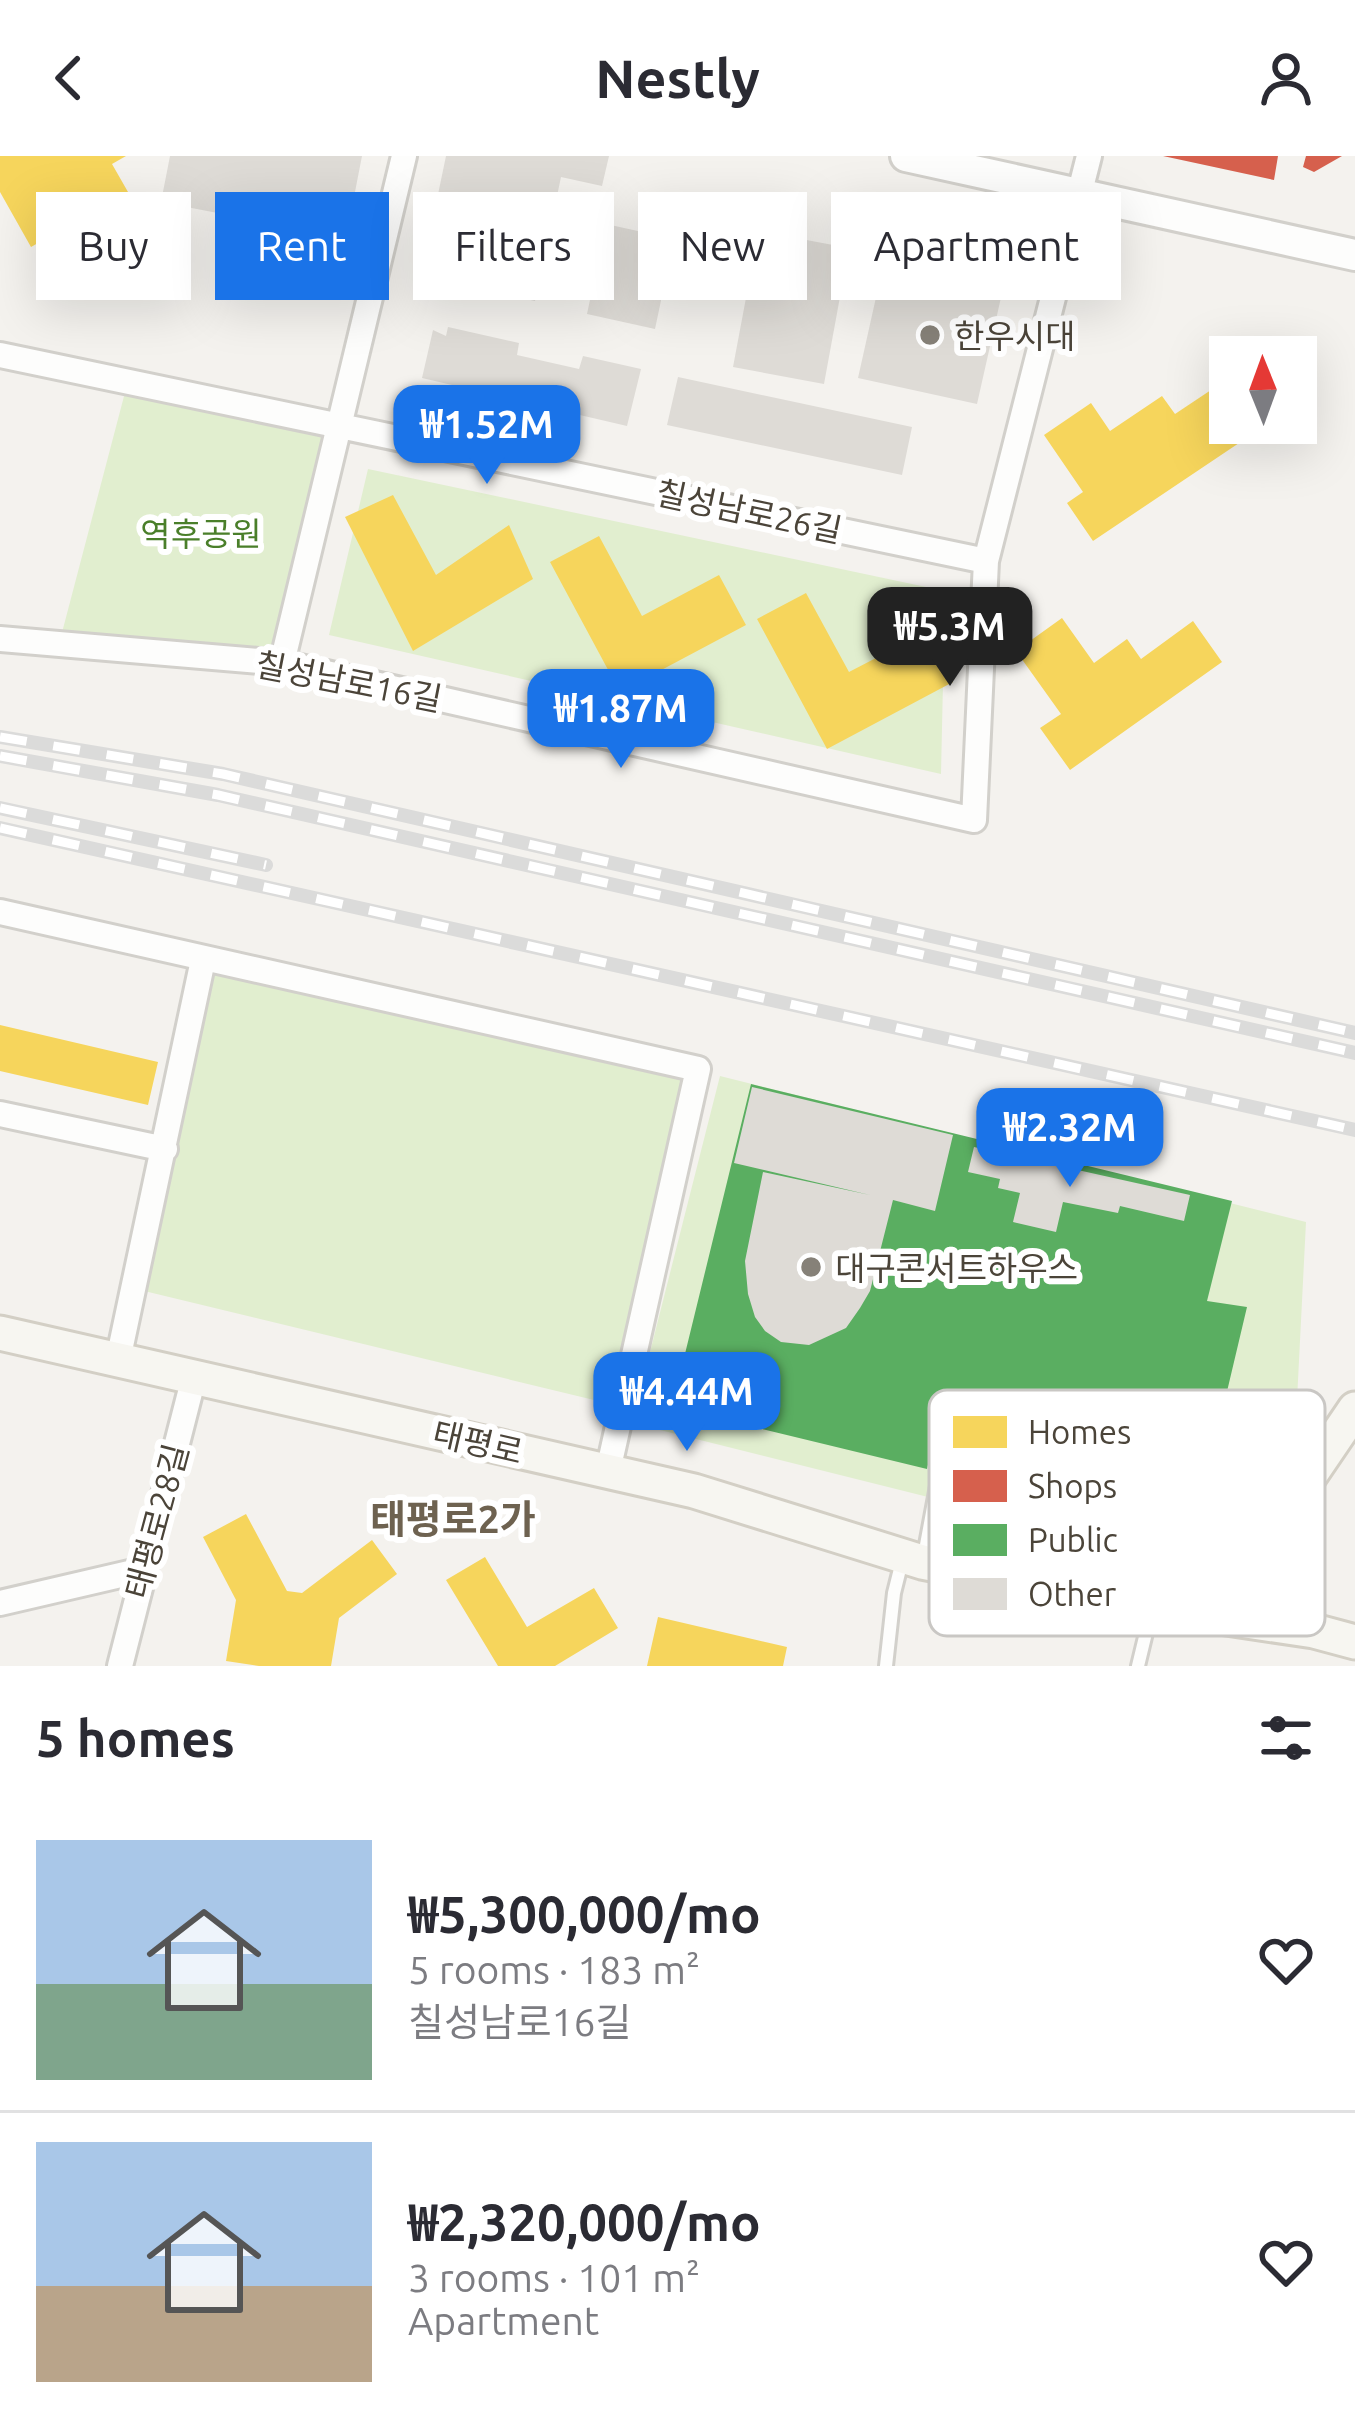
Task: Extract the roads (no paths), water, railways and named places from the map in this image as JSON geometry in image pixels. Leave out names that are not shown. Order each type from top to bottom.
[{"type":"main road","name":"태평로","points":[[0,1333],[694,1491],[929,1562]]},
{"type":"main road","points":[[1325,1453],[1355,1409]]},
{"type":"main road","name":"태평로","points":[[1325,1634],[1355,1642]]},
{"type":"street","points":[[283,663],[404,156]]},
{"type":"street","points":[[906,156],[1075,192]]},
{"type":"street","points":[[1080,192],[1089,156]]},
{"type":"street","points":[[1121,202],[1355,255]]},
{"type":"street","points":[[986,561],[1053,300]]},
{"type":"street","name":"칠성남로26길","points":[[0,355],[986,561]]},
{"type":"street","name":"칠성남로16길","points":[[0,639],[283,663],[974,820],[986,561]]},
{"type":"street","points":[[0,912],[698,1069],[608,1471]]},
{"type":"street","points":[[118,1360],[203,960]]},
{"type":"street","points":[[0,1114],[165,1149]]},
{"type":"street","name":"태평로28길","points":[[120,1666],[194,1377]]},
{"type":"street","points":[[0,1603],[142,1570]]},
{"type":"lane","points":[[886,1666],[894,1593],[913,1559],[929,1497]]},
{"type":"lane","points":[[1138,1666],[1146,1636]]},
{"type":"railway","points":[[0,737],[223,774],[1355,1033]]},
{"type":"railway","points":[[0,756],[218,795],[1355,1053]]},
{"type":"railway","points":[[0,808],[266,865]]},
{"type":"railway","points":[[0,828],[1355,1130]]},
{"type":"place","name":"한우시대","points":[[930,335]]},
{"type":"place","name":"대구콘서트하우스","points":[[811,1267]]},
{"type":"district","name":"태평로2가","points":[[453,1518]]},
{"type":"park label","name":"역후공원","points":[[201,533]]}]
